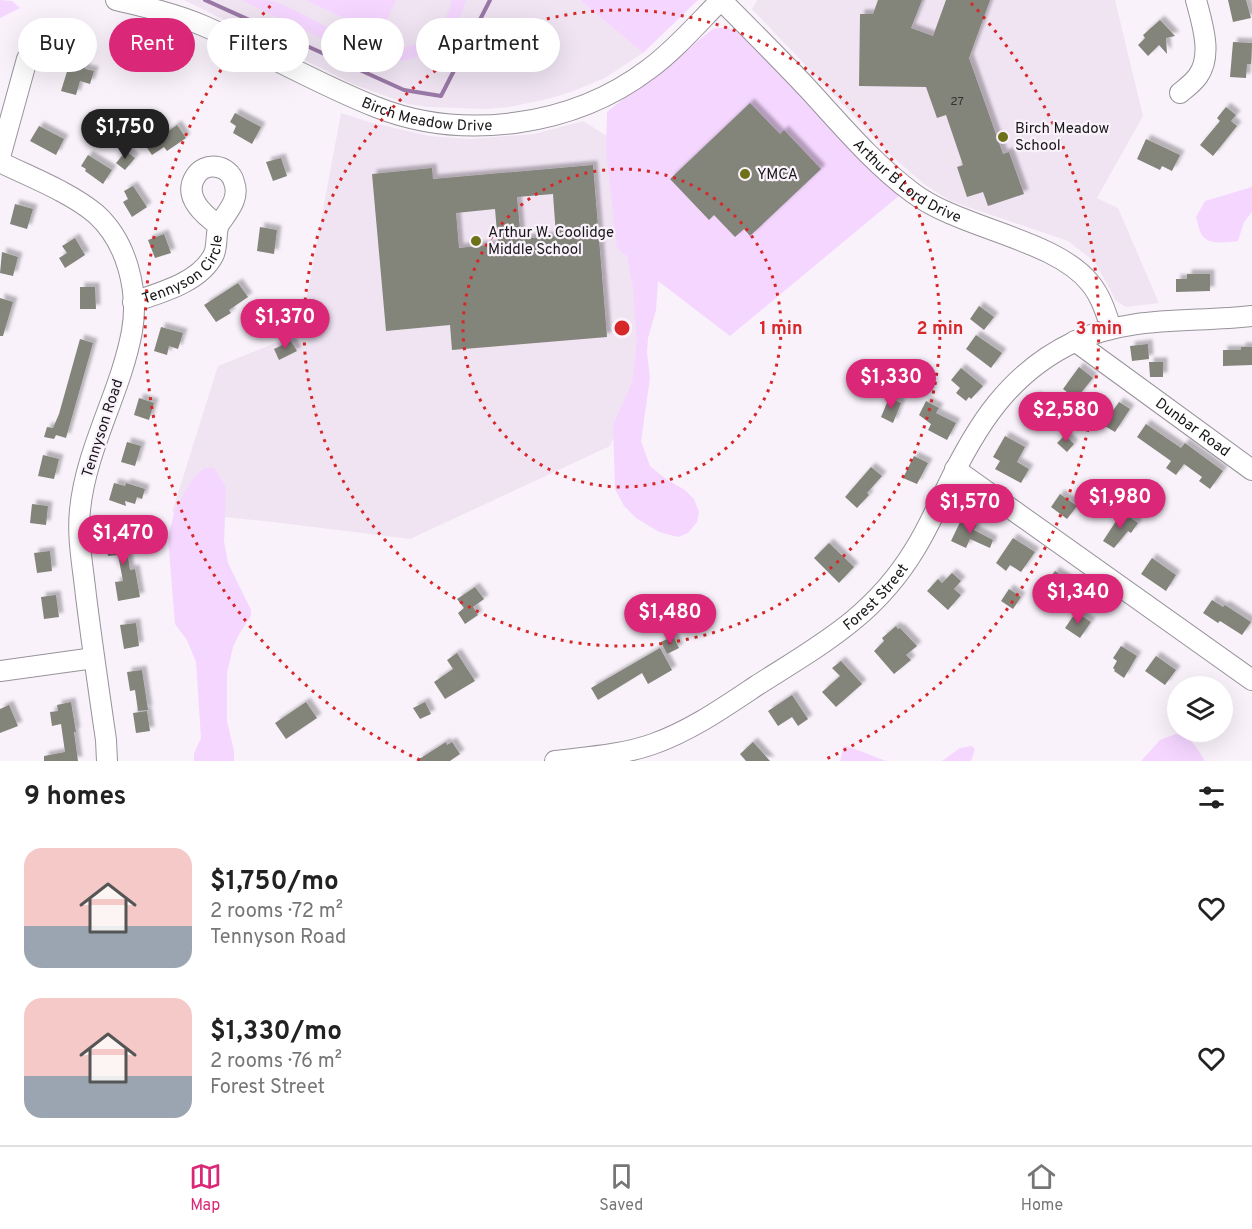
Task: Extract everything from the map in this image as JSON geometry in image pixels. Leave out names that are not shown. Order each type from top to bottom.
[{"type":"street","name":"Birch Meadow Drive","points":[[117,0],[157,10],[204,26],[376,107],[425,122],[460,126],[509,123],[545,117],[612,92],[651,68],[721,0]]},
{"type":"street","name":"Arthur B Lord Drive","points":[[721,0],[811,92],[848,134],[914,194],[954,216],[1029,244],[1064,261],[1090,282],[1099,297],[1111,328]]},
{"type":"street","points":[[1180,93],[1198,76],[1204,60],[1204,32],[1196,0]]},
{"type":"street","points":[[0,157],[23,72]]},
{"type":"street","name":"Tennyson Road","points":[[0,162],[71,198],[101,220],[113,234],[123,253],[130,278],[134,317],[128,346],[91,460],[80,511],[81,553],[107,761]]},
{"type":"street","name":"Tennyson Circle","points":[[133,302],[171,288],[206,266],[216,246],[218,225]]},
{"type":"street","name":"Forest Street","points":[[555,761],[620,757],[680,733],[853,622],[880,598],[915,549],[955,469],[1003,394],[1036,364],[1075,341],[1111,328],[1153,321],[1252,315]]},
{"type":"street","name":"Dunbar Road","points":[[1075,341],[1252,470]]},
{"type":"street","points":[[955,469],[1252,680]]},
{"type":"street","points":[[0,671],[94,658]]},
{"type":"shaded area","points":[[0,0],[12,1],[20,8],[0,18]]},
{"type":"shaded area","points":[[184,0],[580,0],[643,53],[605,78],[548,99],[487,109],[429,107],[408,104],[353,84],[329,72],[404,72],[404,18],[321,18],[321,68],[309,62],[309,18],[220,18]]},
{"type":"shaded area","points":[[241,0],[273,1],[290,8],[321,24],[321,38],[309,32],[309,18],[279,18]]},
{"type":"shaded area","points":[[306,0],[396,0],[388,18],[344,18]]},
{"type":"shaded area","points":[[452,0],[466,0],[459,18],[445,18]]},
{"type":"shaded area","points":[[580,0],[698,0],[643,53]]},
{"type":"shaded area","name":"Birch Meadow School","points":[[757,0],[1115,0],[1143,116],[1097,198],[1118,208],[1159,303],[1126,307],[1116,301],[1095,262],[1068,241],[950,201],[924,184],[894,158],[752,9]]},
{"type":"shaded area","points":[[726,27],[744,35],[900,195],[730,336],[658,281],[656,310],[648,338],[650,378],[641,441],[650,466],[685,490],[694,499],[699,512],[697,522],[688,533],[678,537],[659,532],[636,518],[624,506],[615,489],[613,425],[632,383],[637,342],[633,288],[627,256],[617,248],[606,150],[607,112],[713,29]]},
{"type":"shaded area","points":[[416,43],[416,57],[404,60],[404,47]]},
{"type":"shaded area","name":"Arthur W. Coolidge Middle School","points":[[341,113],[429,136],[469,139],[534,134],[583,121],[626,148],[646,358],[610,446],[410,539],[172,512],[218,366],[300,333]]},
{"type":"shaded area","points":[[1252,187],[1252,212],[1244,222],[1238,241],[1219,242],[1205,238],[1200,231],[1196,217],[1205,201]]},
{"type":"shaded area","points":[[205,468],[214,468],[226,487],[224,541],[228,563],[251,610],[251,616],[233,647],[227,673],[227,721],[234,761],[194,761],[194,754],[201,738],[196,662],[187,640],[175,624],[168,538],[175,509],[194,477]]},
{"type":"shaded area","points":[[1167,737],[1167,742],[1192,742],[1205,761],[1141,761],[1160,740]]},
{"type":"shaded area","points":[[844,746],[855,749],[886,761],[840,761]]},
{"type":"shaded area","points":[[972,746],[975,749],[971,761],[942,761],[960,748]]},
{"type":"building","points":[[878,0],[922,0],[911,28],[933,36],[946,0],[990,0],[969,58],[1003,154],[1009,152],[1024,194],[988,206],[983,192],[967,197],[957,167],[963,165],[946,115],[937,118],[926,87],[859,86],[860,14],[873,14]]},
{"type":"building","points":[[1228,0],[1246,0],[1251,18],[1233,22]]},
{"type":"building","points":[[1160,20],[1175,36],[1166,38],[1167,54],[1159,45],[1148,56],[1138,45],[1145,38],[1143,35]]},
{"type":"building","points":[[1233,42],[1252,43],[1251,64],[1247,64],[1246,78],[1230,77]]},
{"type":"building","points":[[67,72],[94,72],[90,84],[80,81],[76,95],[61,91]]},
{"type":"building","name":"YMCA","points":[[750,103],[780,134],[784,130],[821,169],[750,236],[744,229],[735,237],[714,215],[709,220],[670,179]]},
{"type":"building","points":[[1226,107],[1236,115],[1231,121],[1237,126],[1213,156],[1200,145],[1220,121],[1217,118]]},
{"type":"building","points":[[235,113],[261,127],[252,144],[233,133],[236,126],[230,122]]},
{"type":"building","points":[[177,125],[186,138],[167,151],[164,147],[152,155],[143,142],[154,135],[157,139]]},
{"type":"building","points":[[39,126],[64,139],[56,155],[30,141]]},
{"type":"building","points":[[1146,139],[1180,155],[1172,171],[1162,166],[1160,170],[1137,159]]},
{"type":"building","points":[[126,151],[135,158],[125,170],[116,163]]},
{"type":"building","points":[[88,155],[112,170],[103,184],[81,166]]},
{"type":"building","points":[[281,158],[287,176],[273,181],[266,162]]},
{"type":"building","points":[[593,165],[607,337],[452,350],[450,325],[386,331],[372,174],[432,168],[433,179]],"holes":[[[553,194],[556,236],[521,239],[517,197]],[[495,209],[498,244],[459,248],[456,213]]]},
{"type":"building","points":[[133,186],[147,207],[132,217],[123,202],[128,199],[124,191]]},
{"type":"building","points":[[15,204],[33,209],[27,229],[10,224]]},
{"type":"building","points":[[260,227],[277,230],[274,254],[257,251]]},
{"type":"building","points":[[164,234],[171,253],[155,258],[148,240]]},
{"type":"building","points":[[75,238],[85,255],[65,268],[59,258],[67,253],[62,246]]},
{"type":"building","points":[[2,252],[18,257],[13,276],[0,273]]},
{"type":"building","points":[[1187,274],[1210,274],[1210,291],[1176,292],[1176,279],[1187,279]]},
{"type":"building","points":[[238,283],[248,297],[229,310],[231,313],[216,322],[204,305]]},
{"type":"building","points":[[80,287],[95,287],[96,309],[80,309]]},
{"type":"building","points":[[0,298],[13,302],[3,336],[0,336]]},
{"type":"building","points":[[979,306],[994,317],[984,330],[970,319]]},
{"type":"building","points":[[161,327],[183,333],[178,349],[169,346],[167,355],[154,351]]},
{"type":"building","points":[[976,335],[1002,353],[991,368],[966,349]]},
{"type":"building","points":[[80,339],[93,343],[66,438],[56,435],[54,439],[44,437],[47,427],[53,428],[59,414]]},
{"type":"building","points":[[291,341],[297,351],[279,360],[274,349]]},
{"type":"building","points":[[1148,344],[1149,359],[1132,361],[1130,346]]},
{"type":"building","points":[[1241,347],[1252,347],[1252,365],[1223,366],[1223,350],[1241,350]]},
{"type":"building","points":[[1149,362],[1163,362],[1163,377],[1150,377]]},
{"type":"building","points":[[1079,367],[1093,378],[1076,399],[1063,389]]},
{"type":"building","points":[[961,368],[983,386],[971,399],[969,397],[966,401],[956,393],[960,388],[951,380]]},
{"type":"building","points":[[1036,396],[1049,408],[1035,422],[1023,411]]},
{"type":"building","points":[[139,398],[154,403],[149,420],[134,415]]},
{"type":"building","points":[[889,398],[901,403],[893,423],[881,417]]},
{"type":"building","points":[[926,401],[939,408],[936,413],[956,423],[947,440],[928,430],[931,424],[919,415]]},
{"type":"building","points":[[1119,402],[1130,409],[1115,432],[1103,425]]},
{"type":"building","points":[[1146,424],[1181,448],[1185,443],[1223,471],[1210,489],[1199,481],[1202,477],[1184,464],[1176,475],[1166,468],[1171,461],[1137,437]]},
{"type":"building","points":[[1065,435],[1074,444],[1067,452],[1057,443]]},
{"type":"building","points":[[1005,436],[1025,447],[1017,462],[1029,469],[1021,483],[995,469],[1000,461],[993,457]]},
{"type":"building","points":[[127,442],[141,446],[135,466],[121,462]]},
{"type":"building","points":[[43,455],[59,459],[54,479],[38,476]]},
{"type":"building","points":[[914,456],[928,463],[917,484],[903,478]]},
{"type":"building","points":[[871,467],[882,476],[857,508],[845,497]]},
{"type":"building","points":[[114,483],[125,486],[126,483],[145,489],[142,499],[137,497],[135,504],[125,501],[126,506],[109,500]]},
{"type":"building","points":[[1060,494],[1077,506],[1067,519],[1051,507]]},
{"type":"building","points":[[32,504],[48,506],[46,525],[30,523]]},
{"type":"building","points":[[1122,512],[1138,523],[1131,533],[1128,531],[1114,548],[1103,541]]},
{"type":"building","points":[[962,518],[977,525],[974,530],[993,540],[990,548],[970,539],[966,548],[951,541]]},
{"type":"building","points":[[123,526],[130,570],[135,569],[140,597],[118,601],[115,582],[123,581],[118,555],[108,556],[105,537],[114,536],[113,527]]},
{"type":"building","points":[[1013,538],[1035,552],[1021,572],[1010,565],[1006,571],[996,563]]},
{"type":"building","points":[[829,543],[854,567],[839,583],[814,558]]},
{"type":"building","points":[[50,551],[52,571],[37,573],[34,553]]},
{"type":"building","points":[[1152,558],[1176,575],[1166,591],[1141,574]]},
{"type":"building","points":[[1055,571],[1067,579],[1058,591],[1046,583]]},
{"type":"building","points":[[952,573],[961,581],[954,589],[961,595],[948,610],[927,591],[938,579],[942,583]]},
{"type":"building","points":[[475,587],[484,599],[473,607],[478,615],[465,624],[458,613],[464,608],[457,599]]},
{"type":"building","points":[[1009,589],[1021,597],[1013,609],[1001,601]]},
{"type":"building","points":[[56,595],[59,617],[44,619],[41,597]]},
{"type":"building","points":[[1212,600],[1223,607],[1225,605],[1251,622],[1242,635],[1203,613]]},
{"type":"building","points":[[1076,612],[1091,622],[1080,638],[1065,628]]},
{"type":"building","points":[[136,623],[139,646],[124,649],[120,625]]},
{"type":"building","points":[[896,626],[917,646],[906,655],[911,660],[894,674],[874,651],[884,641],[882,638]]},
{"type":"building","points":[[673,636],[679,648],[667,654],[661,642]]},
{"type":"building","points":[[1121,646],[1137,656],[1124,678],[1113,668],[1117,661],[1113,658]]},
{"type":"building","points":[[660,648],[672,670],[648,684],[642,673],[598,700],[591,688]]},
{"type":"building","points":[[457,653],[475,681],[445,699],[434,682],[453,669],[447,660]]},
{"type":"building","points":[[1156,656],[1176,670],[1172,676],[1167,676],[1165,685],[1145,671]]},
{"type":"building","points":[[841,661],[862,684],[836,707],[822,692],[840,676],[832,668]]},
{"type":"building","points":[[142,670],[148,710],[138,711],[135,690],[130,691],[127,672]]},
{"type":"building","points":[[792,695],[808,719],[798,726],[792,717],[778,726],[768,711]]},
{"type":"building","points":[[71,702],[78,761],[44,761],[44,756],[65,752],[61,724],[52,726],[50,712],[58,711],[57,705]]},
{"type":"building","points":[[306,702],[317,718],[286,739],[275,723]]},
{"type":"building","points":[[425,702],[431,714],[420,719],[413,708]]},
{"type":"building","points":[[9,705],[18,726],[0,733],[0,709]]},
{"type":"building","points":[[147,711],[150,731],[136,733],[133,713]]},
{"type":"building","points":[[446,742],[447,745],[452,742],[460,754],[450,761],[416,761]]},
{"type":"building","points":[[753,742],[770,761],[746,761],[740,754]]},
{"type":"waterway","points":[[205,0],[404,90],[441,96],[490,0]]},
{"type":"place","name":"Birch Meadow School","points":[[1003,137]]},
{"type":"place","name":"YMCA","points":[[745,174]]},
{"type":"place","name":"Arthur W. Coolidge Middle School","points":[[476,241]]}]
